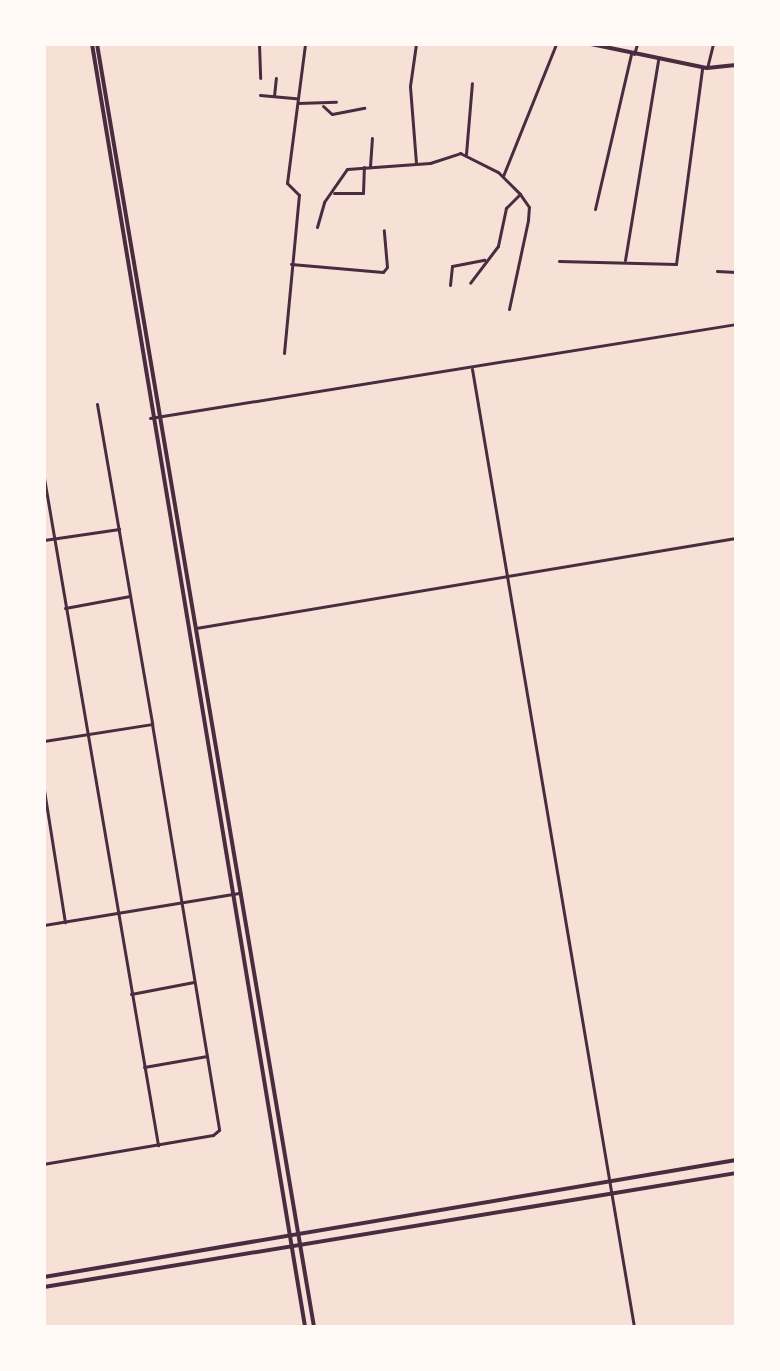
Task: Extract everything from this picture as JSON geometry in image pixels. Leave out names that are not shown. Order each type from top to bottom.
[{"type":"street","points":[[94,44],[314,1327]]},
{"type":"street","points":[[94,44],[150,418],[305,1327]]},
{"type":"street","points":[[259,44],[260,78]]},
{"type":"street","points":[[284,353],[299,195],[287,183],[305,44]]},
{"type":"street","points":[[416,44],[410,86],[416,163]]},
{"type":"street","points":[[503,176],[556,44]]},
{"type":"street","points":[[591,44],[704,68],[736,65]]},
{"type":"street","points":[[595,209],[637,44]]},
{"type":"street","points":[[559,261],[625,260],[655,267],[677,262],[704,68],[713,44]]},
{"type":"street","points":[[625,260],[658,60]]},
{"type":"street","points":[[274,96],[276,78]]},
{"type":"street","points":[[466,156],[472,135],[472,83]]},
{"type":"street","points":[[260,95],[323,106],[336,102]]},
{"type":"street","points":[[323,106],[332,114],[364,108]]},
{"type":"street","points":[[370,166],[372,138]]},
{"type":"street","points":[[317,227],[321,207],[333,193],[341,173],[370,166],[435,162],[450,153],[466,156],[503,176],[529,207],[509,309]]},
{"type":"street","points":[[333,193],[363,193],[364,167]]},
{"type":"street","points":[[470,283],[484,260],[498,246],[509,204],[520,194]]},
{"type":"street","points":[[291,264],[383,272],[387,267],[384,230]]},
{"type":"street","points":[[450,285],[452,266],[484,260]]},
{"type":"street","points":[[717,271],[736,272]]},
{"type":"street","points":[[150,418],[472,369],[736,324]]},
{"type":"street","points":[[472,369],[504,576],[634,1327]]},
{"type":"street","points":[[44,1164],[217,1133],[207,1056],[97,404]]},
{"type":"street","points":[[44,478],[158,1145]]},
{"type":"street","points":[[44,540],[119,529]]},
{"type":"street","points":[[196,628],[736,538]]},
{"type":"street","points":[[65,608],[130,596]]},
{"type":"street","points":[[44,741],[152,724]]},
{"type":"street","points":[[44,790],[65,922]]},
{"type":"street","points":[[44,925],[240,893]]},
{"type":"street","points":[[131,994],[194,982]]},
{"type":"street","points":[[144,1067],[207,1056]]},
{"type":"street","points":[[44,1277],[736,1160]]},
{"type":"street","points":[[44,1287],[736,1173]]}]
